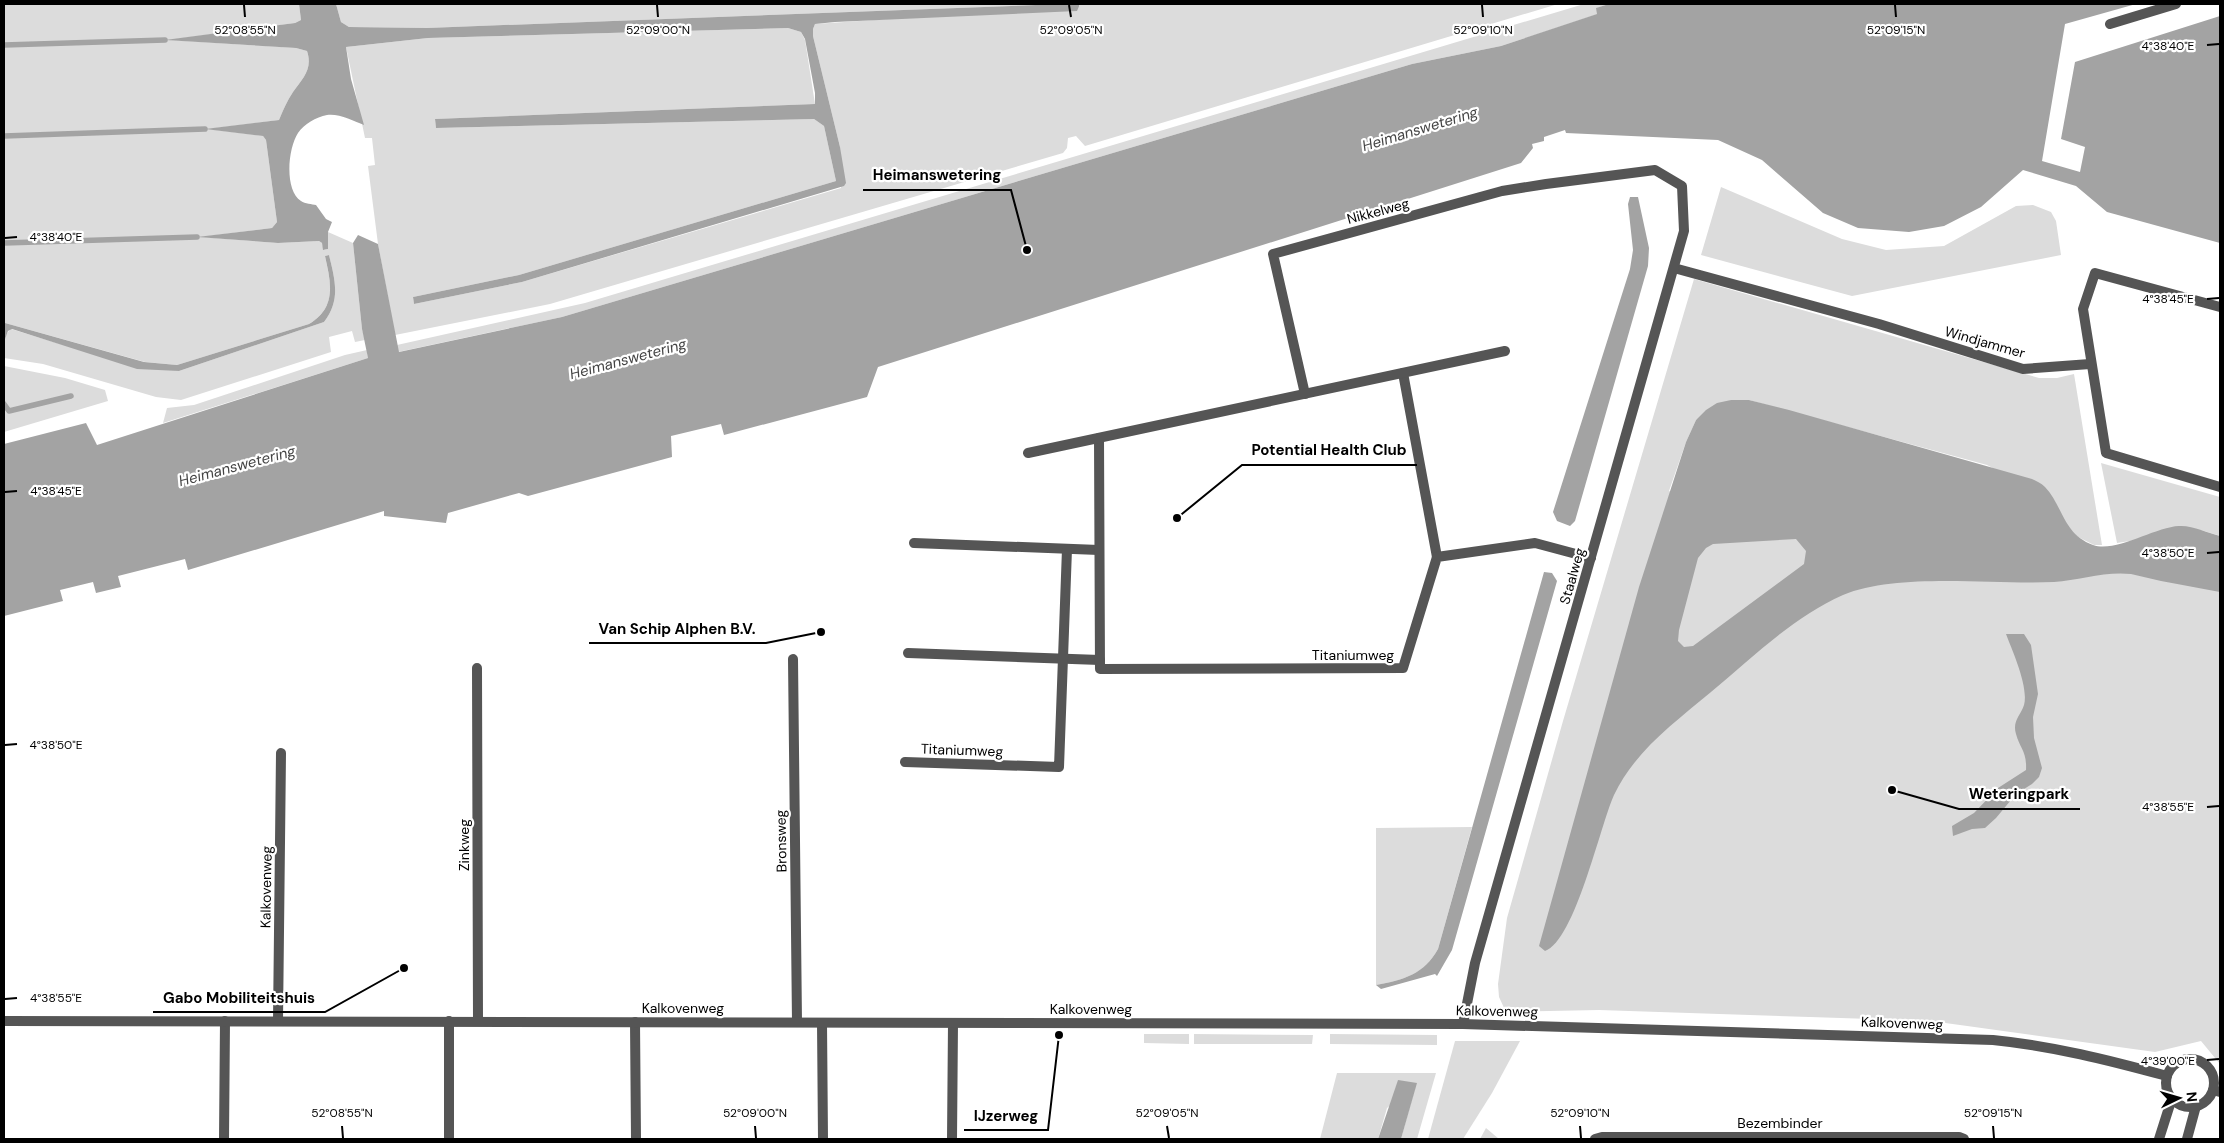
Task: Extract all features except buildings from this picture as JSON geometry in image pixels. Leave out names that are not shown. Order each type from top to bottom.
[{"type":"street","points":[[2110,24],[2176,4]]},
{"type":"street","name":"Staalweg","points":[[1463,1024],[1475,963],[1684,231],[1682,186],[1654,170],[1633,172]]},
{"type":"street","name":"Nikkelweg","points":[[1306,394],[1273,254],[1502,191],[1633,172]]},
{"type":"street","name":"Windjammer","points":[[1674,268],[1879,324],[2023,369],[2090,364]]},
{"type":"street","points":[[2220,307],[2095,273],[2083,309],[2090,364],[2106,453],[2220,487]]},
{"type":"street","points":[[1028,453],[1506,351]]},
{"type":"street","points":[[1403,373],[1437,557],[1535,543],[1591,558]]},
{"type":"street","points":[[1099,438],[1100,660]]},
{"type":"street","points":[[914,544],[1099,550]]},
{"type":"street","name":"Titaniumweg","points":[[904,762],[1060,767],[1067,549]]},
{"type":"street","name":"Titaniumweg","points":[[908,653],[1100,660],[1100,669],[1403,668],[1437,557]]},
{"type":"street","name":"Bronsweg","points":[[792,659],[797,1022]]},
{"type":"street","name":"Zinkweg","points":[[477,668],[478,1021]]},
{"type":"street","name":"Kalkovenweg","points":[[278,1021],[282,753]]},
{"type":"street","points":[[224,1139],[225,1021]]},
{"type":"street","points":[[449,1021],[449,1139]]},
{"type":"street","name":"Kalkovenweg","points":[[4,1022],[478,1021],[1463,1024],[1993,1040],[2032,1044],[2085,1054],[2167,1076]]},
{"type":"street","name":"Kalkovenweg","points":[[635,1022],[636,1139]]},
{"type":"street","points":[[822,1023],[823,1139]]},
{"type":"street","points":[[952,1139],[953,1023]]},
{"type":"street","points":[[2195,1059],[2209,1068],[2214,1079],[2216,1091],[2196,1106],[2182,1105],[2172,1098],[2167,1088],[2167,1076],[2178,1062],[2195,1059]]},
{"type":"street","points":[[2159,1139],[2172,1098]]},
{"type":"street","points":[[2187,1139],[2196,1106]]},
{"type":"street","name":"Bezembinder","points":[[1595,1139],[1602,1137],[1764,1136],[1959,1137],[1964,1139]]},
{"type":"shaded area","points":[[4,4],[299,4],[301,20],[295,23],[169,40],[296,48],[307,51],[309,57],[306,73],[293,92],[279,120],[208,129],[263,136],[266,140],[277,222],[272,228],[201,237],[278,243],[319,241],[322,243],[324,250],[328,249],[328,232],[353,243],[362,329],[365,340],[355,342],[352,331],[329,337],[331,352],[181,400],[156,397],[43,364],[4,358],[5,338],[11,329],[60,344],[179,371],[324,322],[333,306],[335,281],[329,255],[325,256],[330,294],[324,310],[309,324],[177,365],[145,362],[5,323]]},
{"type":"shaded area","points":[[336,4],[1062,4],[427,28],[349,27],[341,22]]},
{"type":"shaded area","points":[[1080,4],[1558,4],[1085,146],[1076,136],[1068,138],[1067,148],[1063,153],[550,304],[395,335],[378,244],[368,166],[375,165],[372,138],[365,138],[346,47],[428,38],[788,28],[801,32],[805,40],[815,104],[435,119],[436,128],[814,119],[824,126],[836,181],[519,275],[413,297],[414,304],[522,282],[841,188],[840,147],[813,36],[815,24],[1080,6]]},
{"type":"shaded area","points":[[1584,4],[1609,4],[1597,8],[1598,14],[1501,46],[1412,64],[562,317],[398,352],[397,345],[585,303]]},
{"type":"shaded area","points":[[1721,187],[1842,239],[1886,250],[1944,246],[2016,206],[2033,205],[2051,212],[2056,221],[2061,255],[1852,296],[1701,255]]},
{"type":"shaded area","points":[[1694,279],[2039,378],[2057,378],[2074,374],[2102,545],[2094,545],[2078,537],[2065,523],[2054,500],[1987,465],[1749,400],[1731,400],[1696,420],[1686,442],[1669,491],[1746,525],[2220,579],[2220,1064],[2201,1041],[2155,1052],[1931,1021],[1599,1010],[1506,1012],[1499,997],[1498,984],[1507,918],[1563,721]]},
{"type":"shaded area","points":[[367,350],[368,358],[163,423],[167,408],[194,405],[345,355]]},
{"type":"shaded area","points":[[4,366],[65,378],[105,390],[108,401],[4,432]]},
{"type":"shaded area","points":[[2101,463],[2220,497],[2220,536],[2201,530],[2117,543]]},
{"type":"shaded area","points":[[1472,827],[1438,949],[1420,970],[1396,981],[1376,985],[1376,828]]},
{"type":"shaded area","points":[[1144,1034],[1189,1034],[1189,1044],[1144,1043]]},
{"type":"shaded area","points":[[1194,1034],[1313,1035],[1312,1044],[1194,1044]]},
{"type":"shaded area","points":[[1330,1034],[1437,1035],[1437,1045],[1330,1044]]},
{"type":"shaded area","points":[[1455,1041],[1520,1041],[1492,1093],[1463,1139],[1428,1139]]},
{"type":"shaded area","points":[[1337,1073],[1436,1073],[1417,1139],[1401,1139],[1416,1084],[1387,1108],[1378,1139],[1320,1139]]},
{"type":"shaded area","points":[[1486,1128],[1499,1139],[1480,1139]]},
{"type":"water","points":[[299,4],[336,4],[341,22],[349,27],[427,28],[1080,4],[1077,11],[815,24],[813,36],[840,147],[846,183],[844,186],[522,282],[414,304],[413,297],[519,275],[836,181],[824,126],[814,119],[436,128],[435,119],[815,104],[815,93],[805,39],[801,32],[788,28],[428,38],[346,47],[351,79],[364,125],[336,115],[327,115],[315,119],[298,133],[292,148],[289,168],[292,188],[296,196],[303,202],[316,205],[326,219],[332,222],[328,232],[328,249],[323,250],[322,243],[319,241],[278,243],[197,237],[272,228],[277,222],[266,140],[263,136],[205,129],[279,120],[293,92],[306,73],[309,57],[307,51],[296,48],[165,40],[295,23],[301,20]]},
{"type":"water","points":[[1609,4],[2136,4],[2065,24],[2042,161],[2080,172],[2085,147],[2061,139],[2075,62],[2220,16],[2220,243],[2107,212],[2076,186],[2023,170],[1981,207],[1944,226],[1909,232],[1858,228],[1823,213],[1762,160],[1718,140],[1566,133],[1565,130],[1544,137],[1544,141],[1532,144],[1533,148],[1521,163],[878,367],[867,397],[724,435],[721,424],[671,436],[672,457],[528,496],[519,493],[448,513],[446,523],[384,516],[384,511],[188,570],[185,559],[118,576],[121,587],[96,593],[93,582],[60,590],[63,601],[4,616],[4,444],[86,423],[97,445],[368,358],[362,329],[353,243],[358,235],[378,244],[399,352],[562,317],[1412,64],[1501,46],[1597,14],[1596,8]]},
{"type":"water","points":[[1630,197],[1638,197],[1649,248],[1648,266],[1575,521],[1570,526],[1557,521],[1553,512],[1630,269],[1633,250],[1628,204]]},
{"type":"water","points":[[329,255],[335,281],[335,298],[333,306],[324,322],[179,371],[137,369],[12,329],[8,331],[4,342],[4,309],[5,323],[144,362],[177,365],[309,324],[318,317],[328,302],[330,285],[325,256]]},
{"type":"water","points":[[1731,400],[1749,400],[2032,479],[2051,494],[2064,519],[2075,534],[2093,545],[2102,547],[2113,546],[2169,527],[2179,526],[2195,528],[2220,536],[2220,592],[2122,573],[2054,582],[1946,581],[1890,584],[1865,588],[1843,595],[1825,604],[1790,626],[1644,751],[1623,779],[1614,795],[1586,881],[1566,927],[1556,943],[1545,951],[1539,946],[1639,587],[1686,442],[1696,420],[1717,403]],"holes":[[[1796,539],[1806,551],[1804,564],[1693,646],[1684,647],[1678,641],[1679,630],[1698,558],[1706,548],[1713,544]]]},
{"type":"water","points":[[1544,572],[1552,573],[1557,581],[1452,950],[1437,976],[1435,974],[1381,989],[1376,985],[1396,981],[1420,970],[1438,949]]},
{"type":"water","points":[[2006,634],[2024,634],[2031,645],[2038,694],[2033,717],[2034,738],[2042,768],[2039,777],[2016,794],[1985,828],[1972,829],[1953,836],[1952,826],[1974,813],[1998,788],[2026,770],[2024,754],[2015,729],[2016,722],[2024,705],[2024,689]]},
{"type":"water","points":[[1398,1080],[1417,1083],[1401,1139],[1378,1139]]},
{"type":"waterway","points":[[4,45],[165,40]]},
{"type":"waterway","points":[[4,136],[205,129]]},
{"type":"waterway","points":[[4,243],[197,237]]},
{"type":"waterway","points":[[4,404],[9,411],[71,396]]},
{"type":"place","name":"Heimanswetering","points":[[1027,250]]},
{"type":"place","name":"Potential Health Club","points":[[1177,518]]},
{"type":"place","name":"Van Schip Alphen B.V.","points":[[821,632]]},
{"type":"place","name":"Weteringpark","points":[[1892,790]]},
{"type":"place","name":"Gabo Mobiliteitshuis","points":[[404,968]]},
{"type":"place","name":"IJzerweg","points":[[1059,1035]]}]
